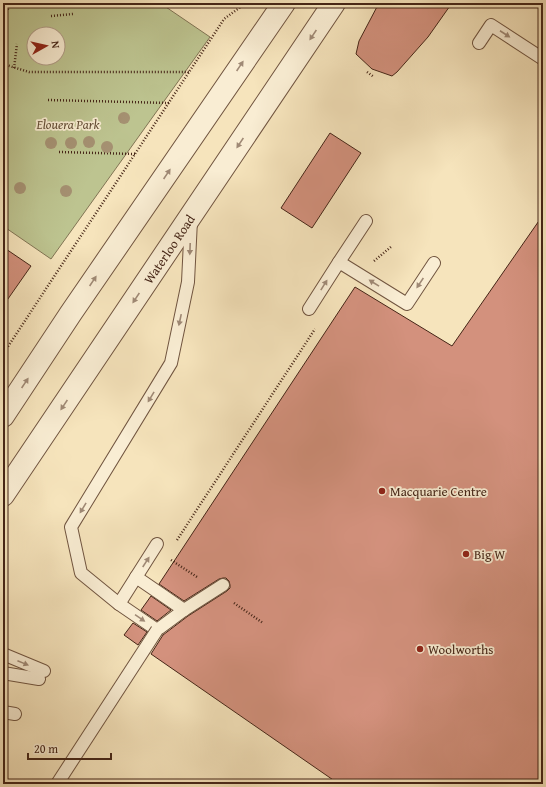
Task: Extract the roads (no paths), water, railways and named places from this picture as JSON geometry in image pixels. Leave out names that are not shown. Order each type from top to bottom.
[{"type":"street","points":[[3,416],[71,313],[284,3]]},
{"type":"street","name":"Waterloo Road","points":[[3,495],[334,3]]},
{"type":"lane","points":[[479,43],[491,25],[543,59]]},
{"type":"lane","points":[[157,630],[119,604],[81,573],[71,527],[171,363],[188,282],[191,216]]},
{"type":"lane","points":[[309,309],[366,221]]},
{"type":"lane","points":[[339,262],[407,304],[434,263]]},
{"type":"lane","points":[[119,604],[157,544]]},
{"type":"lane","points":[[136,577],[184,610]]},
{"type":"lane","points":[[57,784],[157,630],[184,610],[219,588]]},
{"type":"lane","points":[[3,654],[41,675],[3,673]]},
{"type":"place","name":"Macquarie Centre","points":[[382,491]]},
{"type":"place","name":"Big W","points":[[466,554]]},
{"type":"place","name":"Woolworths","points":[[420,649]]},
{"type":"park label","name":"Elouera Park","points":[[68,124]]}]
